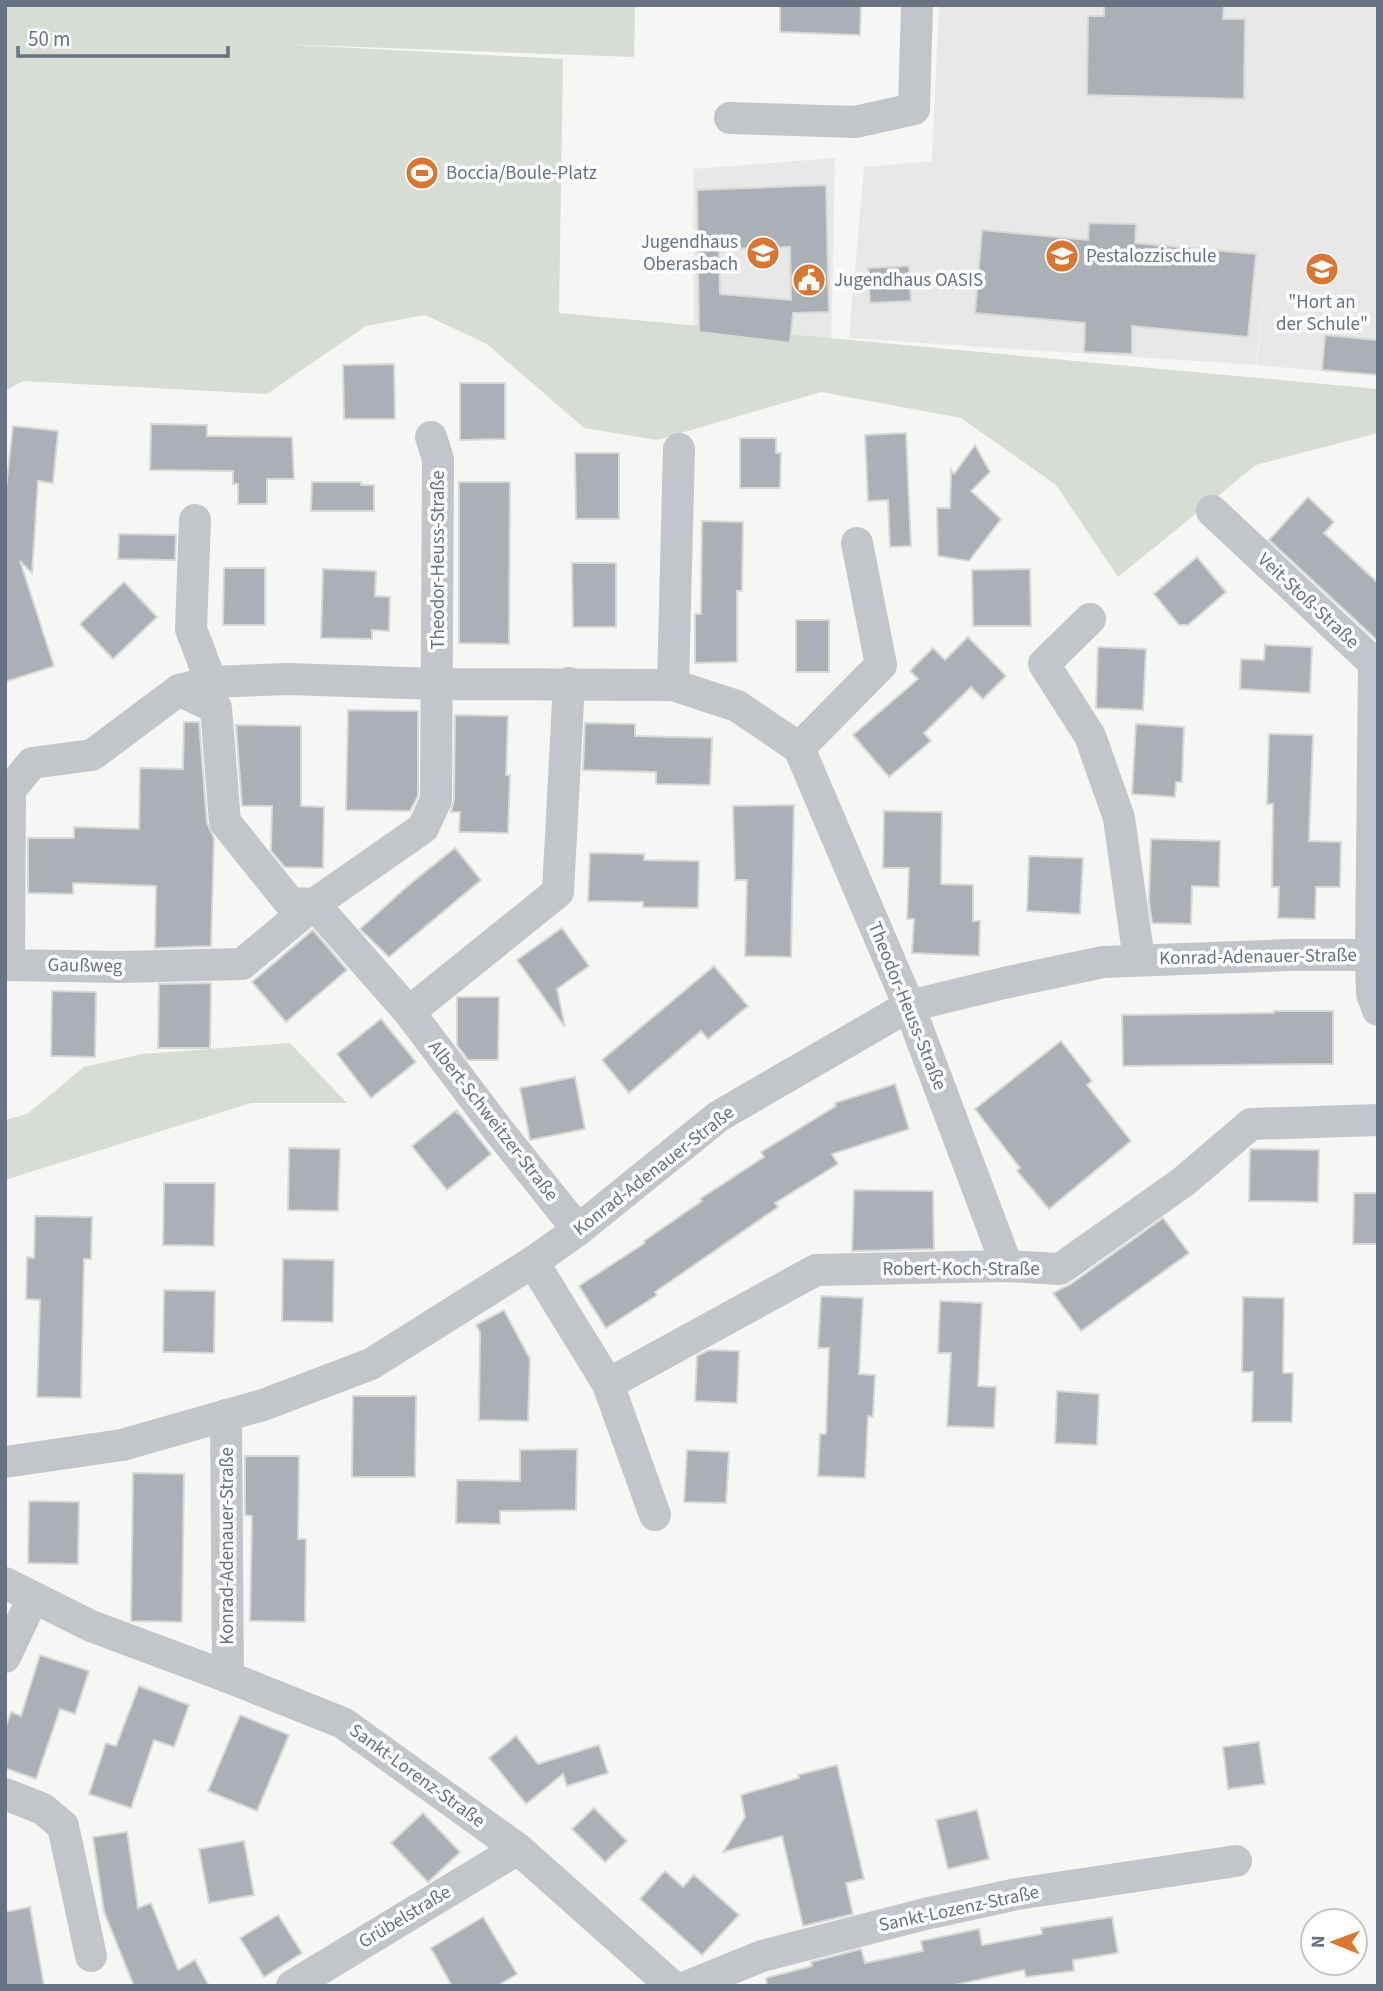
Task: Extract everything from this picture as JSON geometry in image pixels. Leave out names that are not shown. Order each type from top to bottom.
[{"type":"street","points":[[730,118],[855,122],[914,109],[917,5]]},
{"type":"street","name":"Theodor-Heuss-Straße","points":[[431,437],[438,459],[437,684]]},
{"type":"street","points":[[673,685],[679,449]]},
{"type":"street","name":"Veit-Stoß-Straße","points":[[1212,511],[1374,663],[1373,994],[1378,1010]]},
{"type":"street","points":[[195,520],[191,629],[211,682]]},
{"type":"street","points":[[180,690],[211,682],[289,679],[437,684],[673,685],[737,706],[799,748],[881,665],[857,543]]},
{"type":"street","name":"Konrad-Adenauer-Straße","points":[[1090,619],[1044,664],[1090,736],[1119,818],[1139,960]]},
{"type":"street","points":[[409,1012],[558,892],[569,683]]},
{"type":"street","points":[[180,690],[216,708],[225,822],[290,903],[314,904],[423,828],[436,800],[437,684]]},
{"type":"street","name":"Gaußweg","points":[[180,690],[92,755],[32,763],[10,790],[9,965],[121,967],[242,964],[314,904]]},
{"type":"street","name":"Theodor-Heuss-Straße","points":[[799,748],[909,1006],[1007,1266]]},
{"type":"street","name":"Albert-Schweitzer-Straße","points":[[314,904],[409,1012],[578,1230]]},
{"type":"street","name":"Konrad-Adenauer-Straße","points":[[5,1462],[122,1445],[263,1405],[371,1364],[533,1262],[578,1230],[719,1116],[909,1006],[1004,982],[1091,965],[1139,960],[1375,955]]},
{"type":"street","name":"Robert-Koch-Straße","points":[[608,1384],[816,1270],[1007,1266],[1060,1269],[1183,1182],[1251,1124],[1378,1120]]},
{"type":"street","points":[[533,1262],[608,1384],[655,1515]]},
{"type":"street","name":"Konrad-Adenauer-Straße","points":[[226,1415],[228,1676]]},
{"type":"street","name":"Sankt-Lorenz-Straße","points":[[5,1583],[91,1626],[228,1676],[343,1723],[518,1849],[672,1986]]},
{"type":"street","points":[[5,1657],[33,1598]]},
{"type":"street","points":[[5,1794],[43,1808],[63,1826],[91,1956]]},
{"type":"street","name":"Grübelstraße","points":[[292,1986],[518,1849]]},
{"type":"street","name":"Sankt-Lozenz-Straße","points":[[688,1986],[762,1956],[925,1914],[1017,1894],[1236,1861]]},
{"type":"shaded area","points":[[5,5],[635,5],[634,57],[278,44],[563,59],[559,313],[1378,389],[1378,433],[1256,465],[1118,577],[1056,485],[961,418],[821,392],[657,440],[584,428],[487,344],[425,315],[366,326],[267,394],[23,381],[5,391]]},
{"type":"shaded area","name":"Pestalozzischule","points":[[939,5],[1378,5],[1378,376],[1257,365],[1265,282],[1256,365],[849,338],[864,167],[932,161]]},
{"type":"shaded area","name":"Jugendhaus Oberasbach","points":[[835,158],[831,350],[694,336],[693,169]]},
{"type":"shaded area","points":[[290,1043],[347,1103],[251,1103],[5,1180],[5,1120],[27,1114],[84,1067],[142,1054]]},
{"type":"building","points":[[780,5],[861,5],[860,35],[780,32]]},
{"type":"building","points":[[1104,5],[1224,5],[1223,19],[1245,19],[1244,99],[1087,95],[1088,16],[1104,16]]},
{"type":"building","name":"Jugendhaus Oberasbach","points":[[826,185],[829,312],[793,313],[790,343],[699,332],[697,190]],"holes":[[[790,247],[791,300],[720,294],[719,249]]]},
{"type":"building","points":[[1089,223],[1136,224],[1135,243],[1256,254],[1248,337],[1132,326],[1132,354],[1084,352],[1085,323],[975,313],[982,230],[1088,240]]},
{"type":"building","points":[[909,266],[911,301],[870,303],[868,268]]},
{"type":"building","points":[[1325,335],[1378,340],[1378,375],[1322,370]]},
{"type":"building","points":[[394,364],[395,419],[344,419],[343,365]]},
{"type":"building","points":[[460,383],[505,383],[505,439],[460,440]]},
{"type":"building","points":[[151,424],[207,425],[207,436],[292,437],[294,479],[267,479],[267,504],[238,504],[238,484],[233,484],[233,471],[150,470]]},
{"type":"building","points":[[13,426],[58,431],[53,483],[38,481],[32,573],[20,561],[54,666],[5,682],[5,497]]},
{"type":"building","points":[[906,433],[911,546],[890,547],[888,500],[868,501],[865,435]]},
{"type":"building","points":[[740,438],[776,438],[776,453],[781,453],[780,488],[740,488]]},
{"type":"building","points":[[975,445],[990,472],[971,491],[1001,519],[969,561],[938,556],[937,508],[950,508],[951,470],[954,474]]},
{"type":"building","points":[[575,453],[619,453],[619,519],[576,519]]},
{"type":"building","points":[[312,482],[361,482],[361,485],[374,485],[374,511],[311,511]]},
{"type":"building","points":[[459,482],[510,482],[509,644],[459,643]]},
{"type":"building","points":[[1308,497],[1334,522],[1324,533],[1378,583],[1378,641],[1269,540]]},
{"type":"building","points":[[702,521],[743,522],[742,591],[737,591],[737,662],[695,663],[695,614],[701,614]]},
{"type":"building","points":[[119,534],[176,535],[175,560],[118,559]]},
{"type":"building","points":[[1197,557],[1226,592],[1188,625],[1179,625],[1154,594]]},
{"type":"building","points":[[572,563],[616,563],[616,627],[573,627]]},
{"type":"building","points":[[224,568],[265,568],[265,625],[223,625]]},
{"type":"building","points":[[323,569],[376,571],[375,596],[390,597],[389,631],[372,630],[372,639],[321,638]]},
{"type":"building","points":[[1030,569],[1031,626],[973,626],[972,570]]},
{"type":"building","points":[[124,582],[157,617],[113,659],[80,624]]},
{"type":"building","points":[[796,620],[829,620],[829,672],[796,672]]},
{"type":"building","points":[[968,637],[1006,676],[983,699],[971,687],[924,733],[931,741],[889,777],[853,735],[918,679],[910,671],[933,648],[945,660]]},
{"type":"building","points":[[1265,645],[1312,647],[1310,693],[1240,689],[1241,659],[1264,660]]},
{"type":"building","points":[[1098,647],[1146,649],[1143,710],[1096,708]]},
{"type":"building","points":[[348,710],[418,711],[418,796],[410,811],[346,810]]},
{"type":"building","points":[[455,715],[508,716],[508,833],[459,832],[460,812],[451,812],[454,800]]},
{"type":"building","points":[[184,722],[199,722],[207,823],[214,838],[211,946],[155,948],[156,886],[73,883],[73,894],[28,893],[28,838],[74,838],[74,827],[139,829],[140,768],[183,769]]},
{"type":"building","points":[[585,723],[635,724],[635,736],[712,738],[710,785],[656,784],[656,772],[583,770]]},
{"type":"building","points":[[1136,724],[1184,727],[1182,782],[1176,782],[1175,797],[1132,794]]},
{"type":"building","points":[[236,725],[301,726],[301,806],[324,807],[323,868],[285,867],[271,851],[272,806],[242,806]]},
{"type":"building","points":[[1269,734],[1313,735],[1309,841],[1341,842],[1340,887],[1316,887],[1315,919],[1278,918],[1279,887],[1272,887],[1273,804],[1267,804]]},
{"type":"building","points":[[794,805],[791,957],[745,956],[747,880],[735,880],[733,806]]},
{"type":"building","points":[[884,811],[942,812],[941,884],[973,885],[973,921],[980,921],[979,956],[912,953],[914,919],[907,919],[909,868],[883,868]]},
{"type":"building","points":[[1151,839],[1220,841],[1219,887],[1192,886],[1191,924],[1152,923],[1149,901]]},
{"type":"building","points":[[455,848],[481,880],[389,957],[360,929]]},
{"type":"building","points":[[590,853],[644,854],[644,860],[699,861],[698,908],[643,907],[643,902],[588,901]]},
{"type":"building","points":[[1029,856],[1083,858],[1080,914],[1027,911]]},
{"type":"building","points":[[562,928],[589,966],[557,989],[565,1027],[517,960]]},
{"type":"building","points":[[313,930],[347,970],[286,1022],[252,982]]},
{"type":"building","points":[[714,966],[748,1006],[708,1039],[701,1031],[629,1093],[602,1060]]},
{"type":"building","points":[[211,983],[210,1048],[158,1048],[159,984]]},
{"type":"building","points":[[52,991],[96,992],[95,1057],[51,1056]]},
{"type":"building","points":[[457,997],[499,997],[498,1060],[468,1060],[457,1045]]},
{"type":"building","points":[[1333,1011],[1333,1064],[1123,1066],[1122,1015]]},
{"type":"building","points":[[381,1019],[416,1062],[371,1098],[337,1054]]},
{"type":"building","points":[[1061,1041],[1092,1081],[1087,1085],[1131,1141],[1049,1209],[1017,1171],[1020,1168],[975,1109]]},
{"type":"building","points":[[575,1077],[585,1129],[530,1140],[520,1088]]},
{"type":"building","points":[[895,1084],[909,1129],[832,1154],[838,1164],[775,1203],[778,1207],[655,1292],[657,1295],[606,1328],[579,1286],[645,1243],[644,1241],[702,1201],[700,1199],[764,1157],[761,1152],[836,1106],[835,1103]]},
{"type":"building","points":[[455,1111],[491,1154],[447,1190],[412,1146]]},
{"type":"building","points":[[289,1148],[340,1149],[338,1211],[288,1210]]},
{"type":"building","points":[[1250,1149],[1319,1150],[1318,1202],[1249,1201]]},
{"type":"building","points":[[164,1183],[215,1183],[214,1246],[163,1245]]},
{"type":"building","points":[[854,1190],[933,1191],[934,1249],[852,1251]]},
{"type":"building","points":[[1354,1193],[1378,1193],[1378,1244],[1353,1244]]},
{"type":"building","points":[[35,1216],[92,1217],[91,1259],[84,1259],[81,1398],[37,1397],[40,1300],[26,1299],[27,1257],[34,1258]]},
{"type":"building","points":[[1163,1218],[1189,1253],[1081,1331],[1053,1293],[1071,1284]]},
{"type":"building","points":[[283,1259],[334,1260],[333,1322],[282,1321]]},
{"type":"building","points":[[164,1290],[215,1291],[214,1353],[163,1352]]},
{"type":"building","points":[[821,1296],[863,1298],[859,1374],[875,1375],[873,1417],[868,1416],[865,1478],[818,1476],[820,1434],[826,1434],[829,1348],[818,1348]]},
{"type":"building","points":[[1243,1297],[1284,1298],[1283,1373],[1293,1373],[1292,1422],[1252,1422],[1253,1372],[1242,1372]]},
{"type":"building","points":[[940,1301],[982,1303],[978,1386],[996,1387],[994,1428],[947,1426],[951,1353],[938,1353]]},
{"type":"building","points":[[504,1310],[530,1359],[528,1421],[479,1420],[480,1332],[476,1325]]},
{"type":"building","points":[[709,1350],[739,1351],[737,1403],[695,1401],[697,1356]]},
{"type":"building","points":[[1057,1391],[1099,1394],[1097,1445],[1055,1443]]},
{"type":"building","points":[[353,1396],[416,1396],[415,1477],[352,1477]]},
{"type":"building","points":[[577,1449],[576,1510],[500,1511],[500,1524],[456,1523],[457,1480],[520,1481],[520,1450]]},
{"type":"building","points":[[687,1450],[729,1452],[726,1503],[684,1502]]},
{"type":"building","points":[[245,1456],[299,1456],[298,1539],[306,1539],[305,1622],[250,1621],[252,1516],[245,1515]]},
{"type":"building","points":[[133,1473],[184,1474],[182,1622],[131,1621]]},
{"type":"building","points":[[29,1501],[79,1502],[78,1564],[28,1563]]},
{"type":"building","points":[[40,1655],[89,1671],[75,1714],[60,1709],[36,1779],[5,1768],[5,1729],[11,1712],[21,1716]]},
{"type":"building","points":[[139,1686],[189,1705],[174,1747],[154,1740],[131,1808],[89,1794],[106,1743],[116,1746]]},
{"type":"building","points":[[240,1715],[289,1735],[257,1811],[208,1791]]},
{"type":"building","points":[[516,1736],[538,1764],[599,1745],[608,1773],[567,1786],[563,1774],[526,1804],[489,1758]]},
{"type":"building","points":[[1259,1742],[1265,1784],[1228,1789],[1223,1747]]},
{"type":"building","points":[[837,1765],[864,1879],[846,1883],[853,1914],[803,1926],[782,1836],[723,1852],[745,1817],[741,1795]]},
{"type":"building","points":[[594,1808],[627,1841],[605,1862],[572,1829]]},
{"type":"building","points":[[977,1810],[989,1859],[948,1869],[936,1820]]},
{"type":"building","points":[[423,1813],[460,1852],[428,1882],[391,1843]]},
{"type":"building","points":[[127,1832],[138,1908],[151,1903],[178,1970],[195,1960],[209,1986],[134,1986],[104,1912],[93,1837]]},
{"type":"building","points":[[244,1841],[254,1895],[209,1903],[199,1849]]},
{"type":"building","points":[[665,1871],[683,1887],[694,1875],[739,1915],[702,1955],[640,1899]]},
{"type":"building","points":[[30,1907],[44,1986],[5,1986],[5,1912]]},
{"type":"building","points":[[278,1915],[302,1953],[264,1977],[240,1938]]},
{"type":"building","points":[[483,1917],[517,1974],[497,1986],[452,1986],[431,1948]]},
{"type":"building","points":[[1112,1917],[1118,1953],[1073,1960],[1074,1971],[1026,1977],[1024,1970],[950,1986],[767,1986],[766,1978],[812,1966],[811,1962],[861,1949],[865,1963],[923,1951],[921,1941],[979,1929],[982,1945],[1042,1934],[1041,1928]]},
{"type":"place","name":"Boccia/Boule-Platz","points":[[422,173]]},
{"type":"place","name":"Jugendhaus Oberasbach","points":[[763,253]]},
{"type":"place","name":"Pestalozzischule","points":[[1062,256]]},
{"type":"place","name":"\"Hort an der Schule\"","points":[[1322,269]]},
{"type":"place","name":"Jugendhaus OASIS","points":[[809,280]]}]
